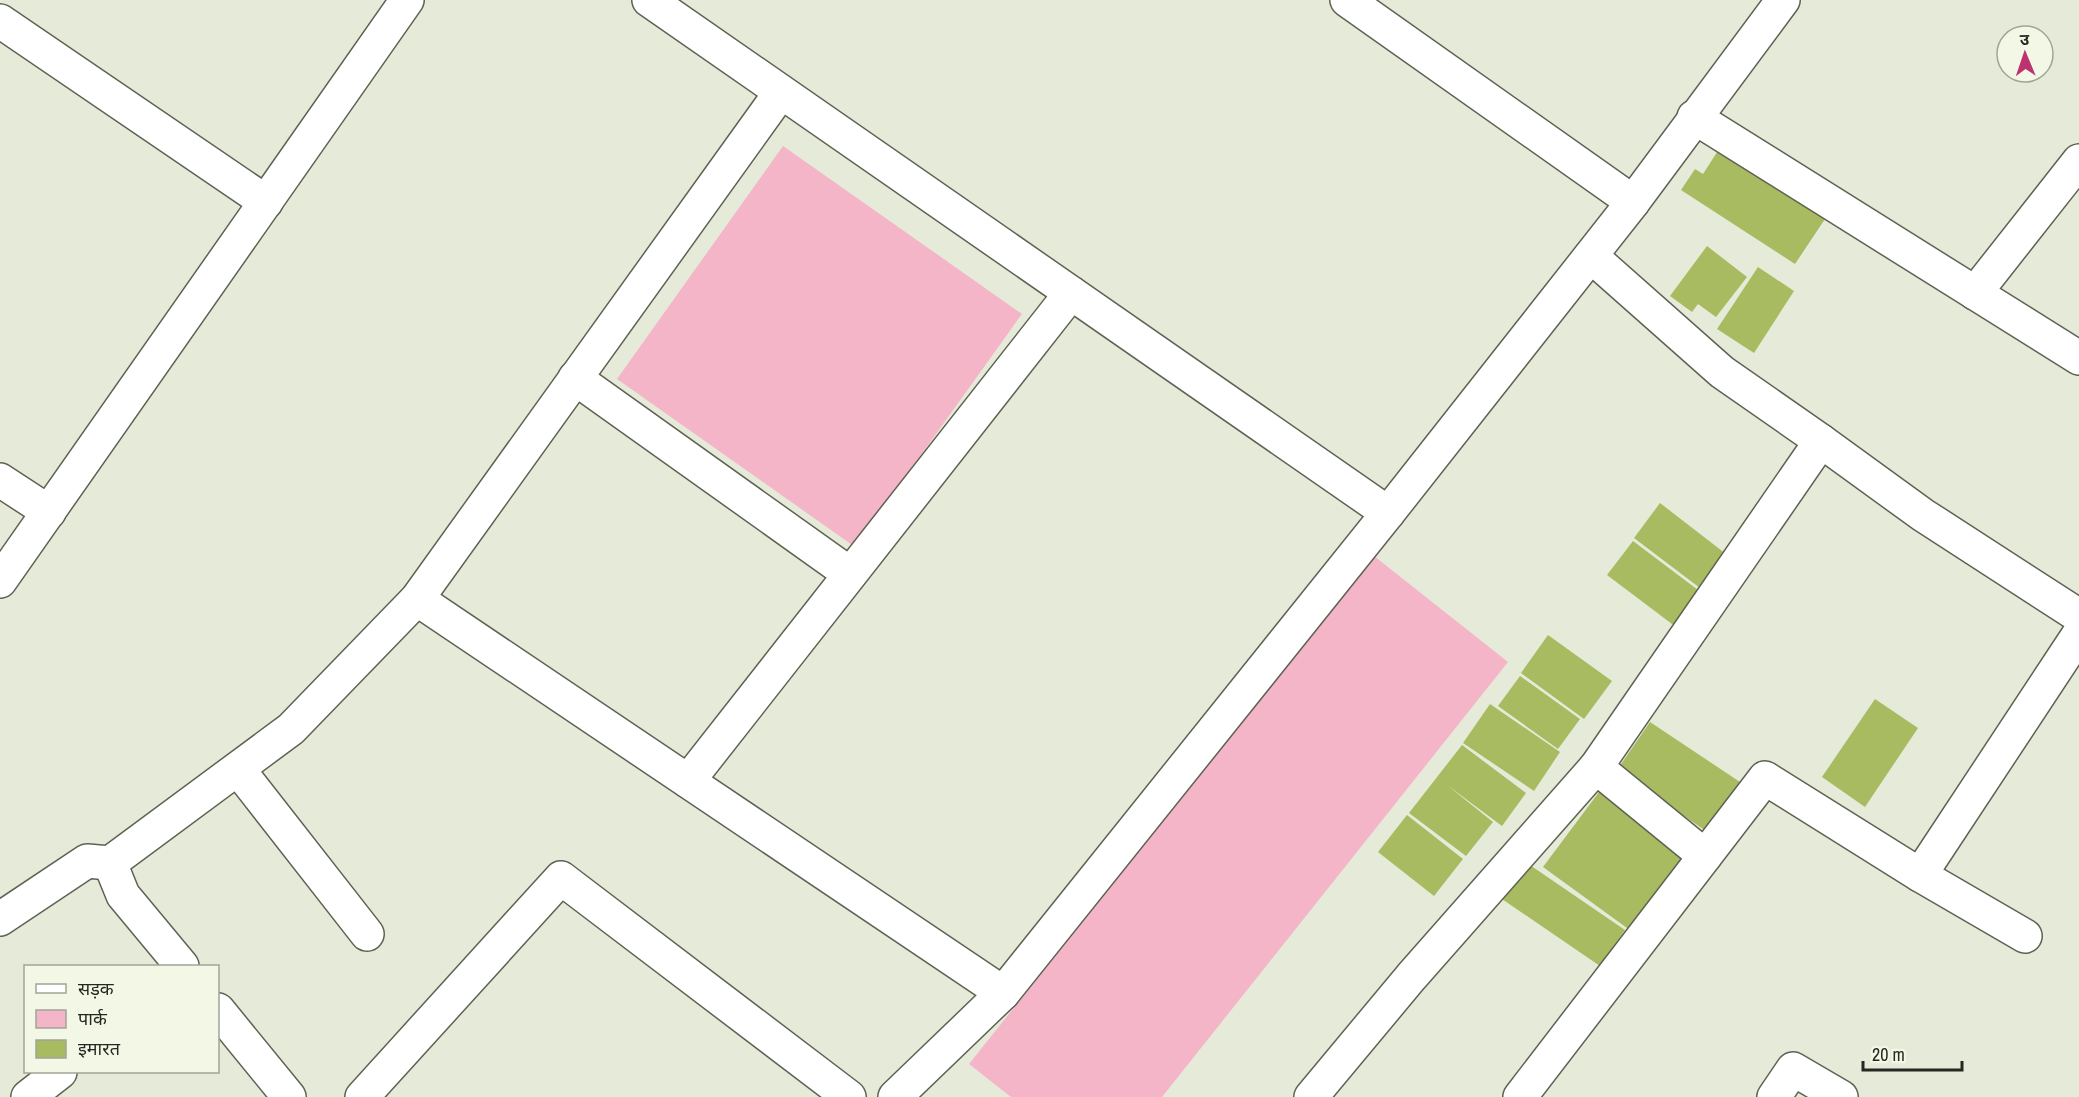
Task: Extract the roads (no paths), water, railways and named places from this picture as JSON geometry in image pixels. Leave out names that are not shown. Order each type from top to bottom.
[{"type":"street","points":[[0,581],[407,0]]},
{"type":"street","points":[[649,0],[1388,513]]},
{"type":"street","points":[[1347,0],[1633,202]]},
{"type":"street","points":[[895,1097],[1003,993],[1591,256],[1784,0]]},
{"type":"street","points":[[0,21],[266,202]]},
{"type":"street","points":[[0,919],[87,861],[110,863],[291,729],[417,599],[781,92]]},
{"type":"street","points":[[1694,117],[2079,358]]},
{"type":"street","points":[[1975,293],[2079,161]]},
{"type":"street","points":[[1591,256],[1722,372],[1923,515],[2079,616]]},
{"type":"street","points":[[688,781],[1071,293]]},
{"type":"street","points":[[575,378],[850,574]]},
{"type":"street","points":[[1311,1097],[1411,977],[1596,767],[1821,441]]},
{"type":"street","points":[[0,480],[49,512]]},
{"type":"street","points":[[417,599],[1003,993]]},
{"type":"street","points":[[1920,875],[2079,634]]},
{"type":"street","points":[[1596,767],[1705,856]]},
{"type":"street","points":[[238,769],[367,934]]},
{"type":"street","points":[[1520,1097],[1765,778],[1920,875],[2025,936]]},
{"type":"street","points":[[110,863],[123,894],[181,965]]},
{"type":"street","points":[[363,1097],[561,878],[849,1097]]},
{"type":"street","points":[[219,1011],[289,1097]]},
{"type":"street","points":[[1774,1097],[1793,1069],[1841,1097]]},
{"type":"street","points":[[28,1097],[58,1073]]}]
